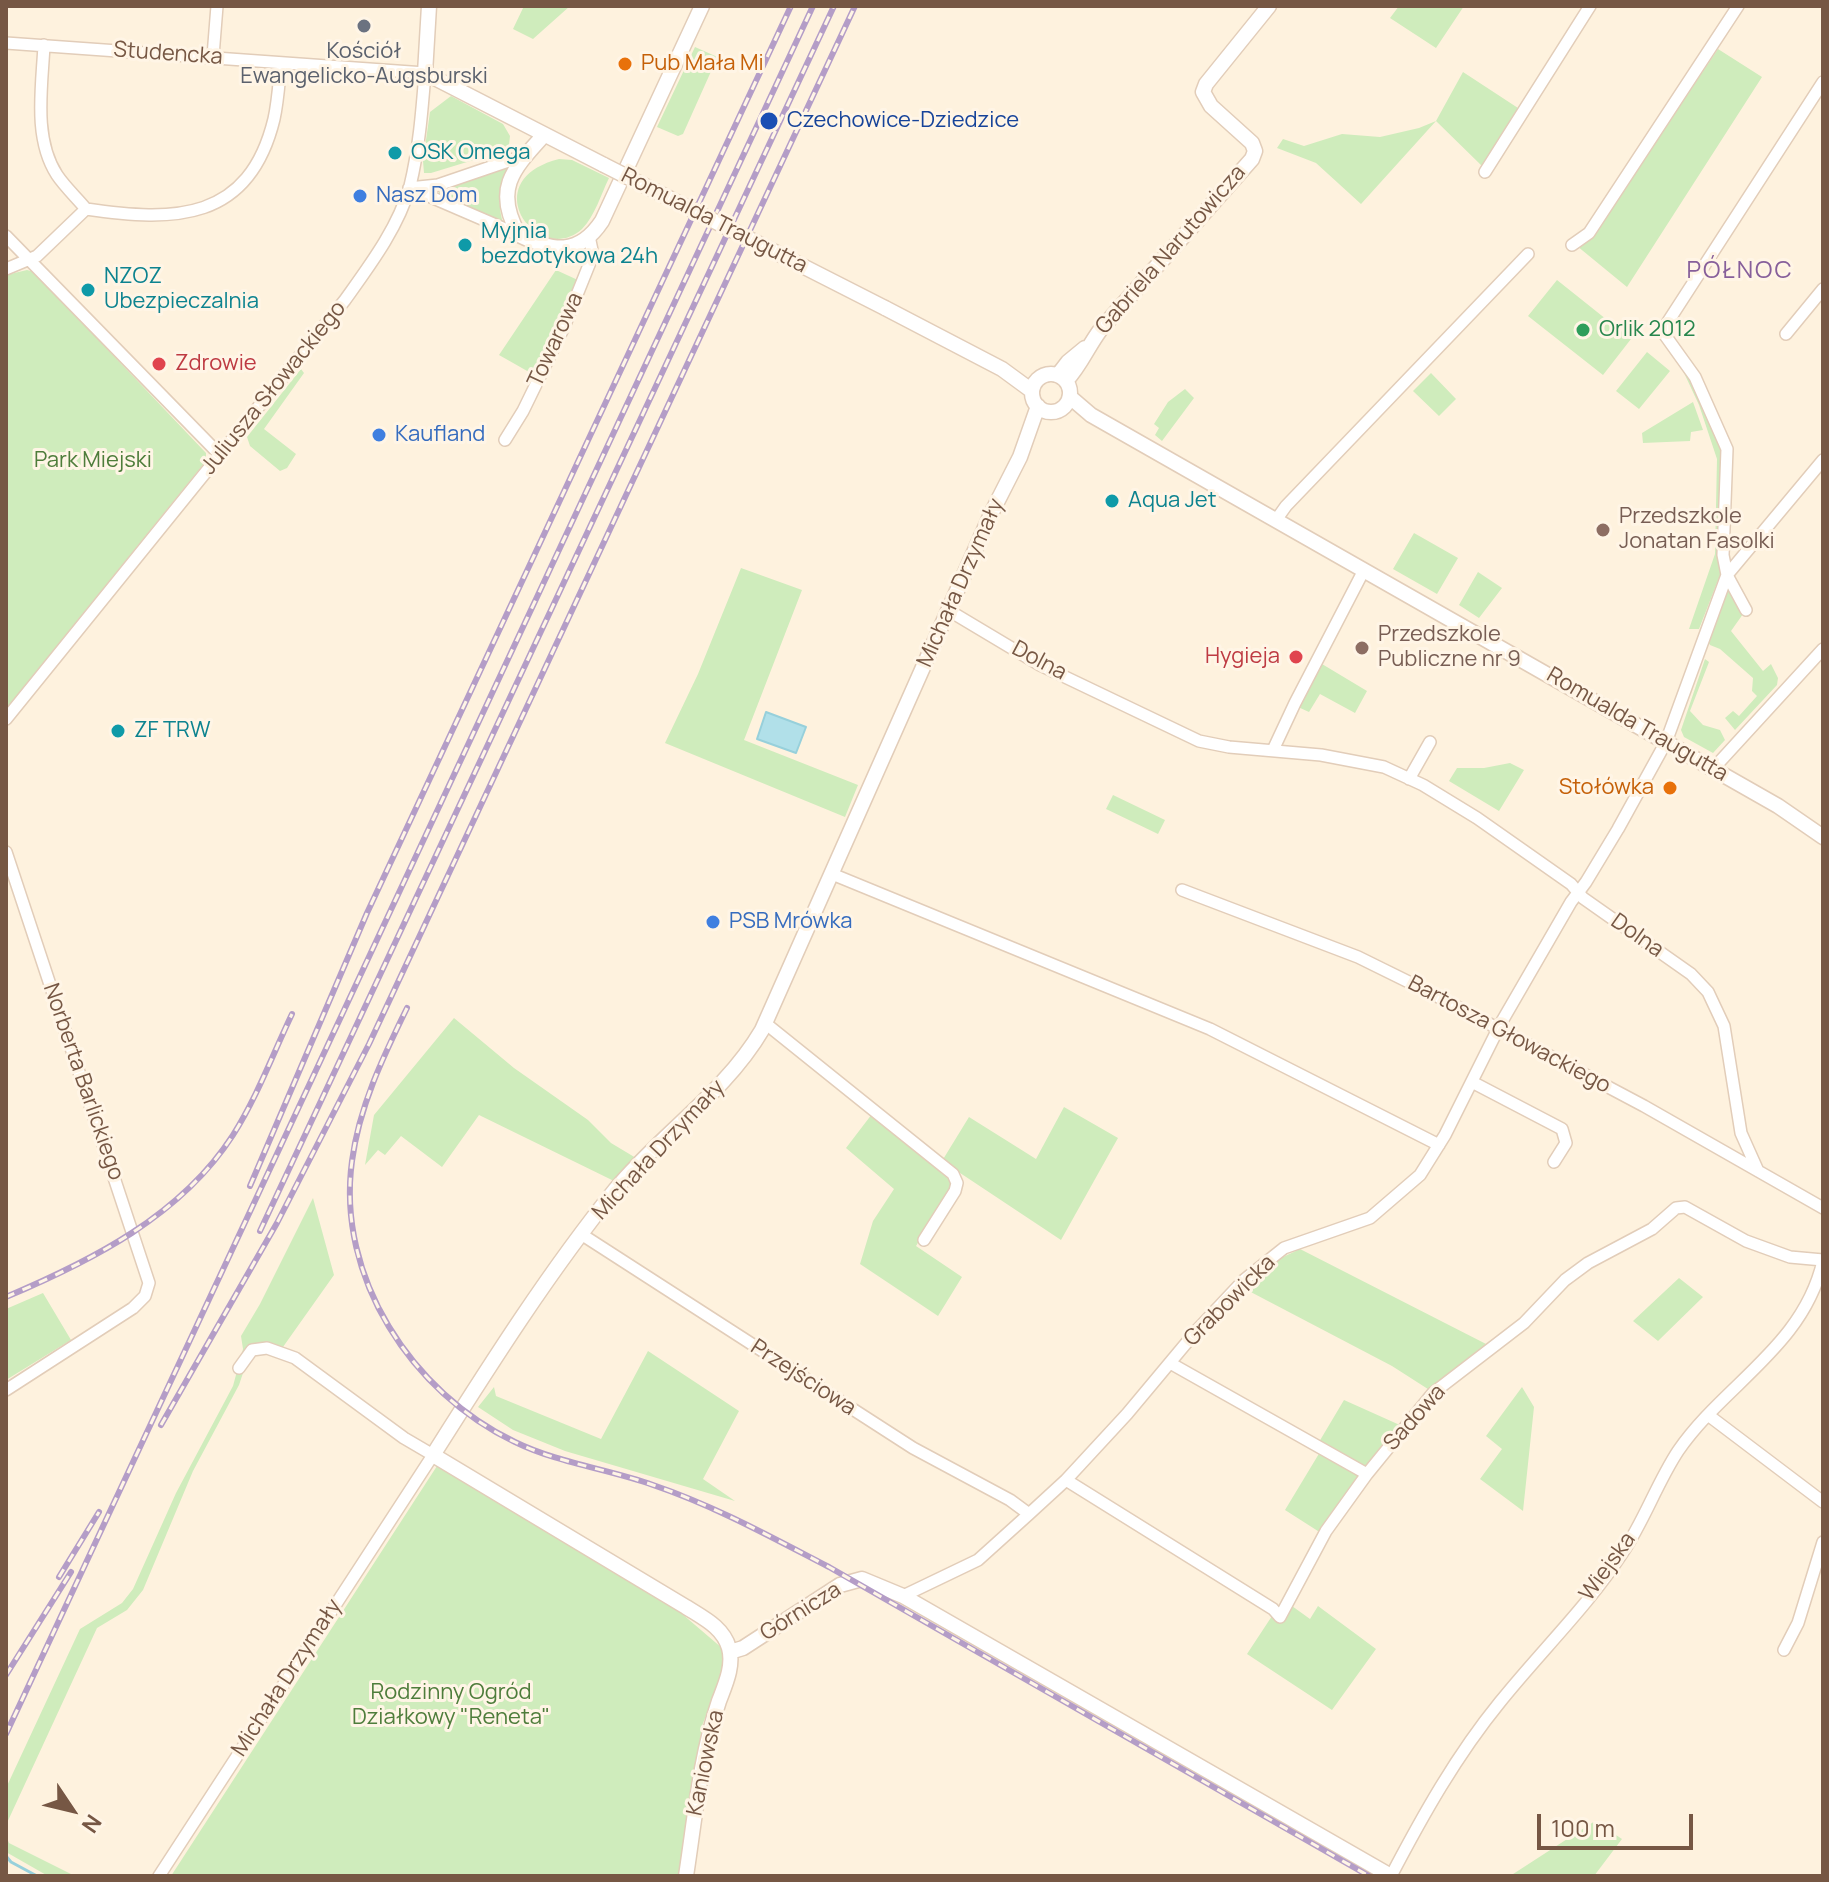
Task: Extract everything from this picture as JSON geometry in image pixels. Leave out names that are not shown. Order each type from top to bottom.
[{"type":"street","points":[[213,56],[217,6]]},
{"type":"street","name":"Juliusza Słowackiego","points":[[6,719],[345,300],[374,259],[409,188],[421,123],[429,6]]},
{"type":"street","points":[[409,188],[541,246],[576,245],[589,236],[606,213],[702,6]]},
{"type":"street","name":"Gabriela Narutowicza","points":[[1062,378],[1077,369],[1088,346],[1252,159],[1255,151],[1252,143],[1211,106],[1203,92],[1206,84],[1269,6]]},
{"type":"street","points":[[1485,172],[1590,6]]},
{"type":"street","points":[[1572,245],[1589,233],[1738,6]]},
{"type":"street","name":"Studencka","points":[[6,43],[425,73]]},
{"type":"street","points":[[44,45],[41,125],[48,157],[58,176],[86,209],[170,215],[203,210],[228,196],[250,173],[269,134],[281,63]]},
{"type":"street","name":"Romualda Traugutta","points":[[425,73],[1035,385]]},
{"type":"street","points":[[1746,610],[1727,575],[1723,555],[1727,449],[1695,377],[1662,331],[1823,82]]},
{"type":"street","points":[[519,235],[506,206],[507,188],[513,172],[544,135]]},
{"type":"street","points":[[409,188],[438,185],[526,155]]},
{"type":"street","points":[[6,269],[30,260],[86,209]]},
{"type":"street","points":[[6,236],[220,455]]},
{"type":"street","name":"Towarowa","points":[[505,440],[523,411],[564,327],[593,255],[589,236]]},
{"type":"street","points":[[1276,520],[1528,254]]},
{"type":"street","points":[[1786,334],[1823,289]]},
{"type":"street","points":[[1047,374],[1062,378],[1055,406],[1035,385],[1047,374]]},
{"type":"street","name":"Romualda Traugutta","points":[[1055,406],[1091,415],[1778,806],[1823,837]]},
{"type":"street","name":"Michała Drzymały","points":[[159,1876],[524,1315],[581,1234],[618,1187],[736,1069],[765,1023],[992,512],[1020,457],[1055,406]]},
{"type":"street","points":[[1727,575],[1823,460]]},
{"type":"street","points":[[1273,750],[1364,570]]},
{"type":"street","name":"Grabowicka","points":[[903,1596],[978,1560],[1066,1480],[1244,1280],[1284,1248],[1370,1218],[1420,1175],[1499,1030],[1666,742],[1727,575]]},
{"type":"street","name":"Dolna","points":[[948,610],[1040,665],[1199,741],[1367,762],[1409,779],[1477,818],[1691,974],[1708,992],[1724,1026],[1741,1133],[1758,1171]]},
{"type":"street","points":[[1713,769],[1823,649]]},
{"type":"street","points":[[1409,779],[1430,742]]},
{"type":"street","name":"Norberta Barlickiego","points":[[6,852],[148,1279],[148,1291],[133,1308],[6,1390]]},
{"type":"street","points":[[832,874],[1210,1029],[1439,1145]]},
{"type":"street","name":"Bartosza Głowackiego","points":[[1182,890],[1358,957],[1644,1106],[1823,1208]]},
{"type":"street","points":[[765,1023],[953,1174],[957,1183],[955,1191],[924,1240]]},
{"type":"street","points":[[1472,1082],[1562,1129],[1566,1143],[1554,1162]]},
{"type":"street","name":"Sadowa","points":[[1066,1480],[1273,1609],[1280,1617],[1326,1531],[1367,1474],[1433,1393],[1524,1323],[1565,1280],[1588,1263],[1652,1229],[1676,1208],[1685,1207],[1695,1210],[1721,1229],[1790,1257],[1823,1261]]},
{"type":"street","name":"Przejściowa","points":[[581,1234],[913,1448],[1010,1500],[1029,1514]]},
{"type":"street","name":"Wiejska","points":[[1391,1876],[1431,1801],[1469,1742],[1624,1552],[1678,1451],[1708,1415],[1745,1381],[1794,1326],[1820,1275],[1823,1261]]},
{"type":"street","points":[[239,1368],[252,1350],[267,1348],[295,1358],[433,1455],[714,1625],[723,1634],[730,1652]]},
{"type":"street","points":[[1170,1363],[1367,1474]]},
{"type":"street","points":[[1708,1415],[1823,1502]]},
{"type":"street","points":[[1784,1650],[1798,1623],[1823,1542]]},
{"type":"street","name":"Górnicza","points":[[730,1652],[743,1648],[840,1585],[862,1579],[903,1596],[1391,1876]]},
{"type":"street","name":"Kaniowska","points":[[686,1876],[700,1780],[712,1723],[729,1673],[730,1652]]},
{"type":"green space","points":[[524,6],[570,6],[533,39],[513,29]]},
{"type":"green space","points":[[1399,6],[1464,6],[1436,48],[1390,18]]},
{"type":"green space","points":[[695,47],[722,59],[713,67],[683,134],[678,136],[657,127]]},
{"type":"green space","points":[[1718,49],[1762,77],[1627,287],[1577,246],[1592,236]]},
{"type":"green space","points":[[1463,72],[1518,108],[1483,167],[1436,121]]},
{"type":"green space","points":[[451,96],[503,124],[510,136],[509,145],[503,151],[424,173],[430,112]]},
{"type":"green space","points":[[1436,121],[1361,204],[1316,163],[1277,148],[1283,139],[1304,146],[1342,134],[1380,137]]},
{"type":"green space","points":[[559,159],[572,160],[609,178],[582,229],[565,238],[548,238],[533,230],[522,217],[517,201],[520,185],[534,170]]},
{"type":"green space","points":[[507,168],[500,195],[503,223],[439,193],[439,189]]},
{"type":"green space","name":"Park Miejski","points":[[27,270],[34,272],[206,453],[206,461],[6,709],[6,275]]},
{"type":"green space","points":[[556,270],[580,281],[536,376],[499,355]]},
{"type":"green space","name":"Orlik 2012","points":[[1557,280],[1631,339],[1603,375],[1528,316]]},
{"type":"green space","points":[[1647,352],[1670,371],[1639,409],[1616,391]]},
{"type":"green space","points":[[1678,360],[1697,391],[1720,440],[1723,476],[1722,570],[1699,629],[1689,629],[1715,554],[1717,459],[1699,405]]},
{"type":"green space","points":[[301,369],[304,373],[264,429],[296,454],[287,468],[280,471],[250,446],[247,437]]},
{"type":"green space","points":[[1431,373],[1456,399],[1439,416],[1413,391]]},
{"type":"green space","points":[[1185,389],[1194,398],[1162,441],[1155,435],[1159,428],[1154,424],[1168,402]]},
{"type":"green space","points":[[1693,402],[1703,430],[1691,432],[1690,441],[1643,443],[1642,433]]},
{"type":"green space","points":[[1414,533],[1458,558],[1437,594],[1393,569]]},
{"type":"green space","points":[[741,568],[802,590],[744,740],[858,785],[845,817],[665,743],[698,674]]},
{"type":"green space","points":[[1478,572],[1502,588],[1479,618],[1459,605]]},
{"type":"green space","points":[[1724,589],[1732,592],[1743,614],[1731,631],[1763,671],[1771,664],[1778,678],[1777,685],[1735,730],[1725,718],[1733,711],[1739,716],[1757,696],[1752,691],[1753,678],[1707,640]]},
{"type":"green space","points":[[1705,659],[1709,662],[1690,711],[1703,725],[1720,730],[1725,740],[1713,753],[1684,737],[1681,730]]},
{"type":"green space","points":[[1322,664],[1367,691],[1355,713],[1320,694],[1309,712],[1298,707]]},
{"type":"green space","points":[[1510,763],[1524,770],[1499,811],[1449,781],[1457,768],[1484,768]]},
{"type":"green space","points":[[1113,795],[1165,820],[1158,834],[1106,809]]},
{"type":"green space","points":[[454,1018],[514,1068],[588,1120],[611,1143],[636,1158],[614,1181],[479,1115],[442,1167],[401,1136],[385,1155],[378,1150],[365,1165],[374,1115]]},
{"type":"green space","points":[[1064,1107],[1118,1138],[1061,1240],[942,1161],[969,1117],[1036,1159]]},
{"type":"green space","points":[[872,1114],[952,1182],[951,1191],[916,1246],[962,1277],[938,1316],[860,1264],[873,1221],[894,1189],[846,1148]]},
{"type":"green space","points":[[313,1198],[334,1275],[278,1354],[254,1354],[244,1370],[193,1471],[143,1590],[127,1610],[97,1628],[6,1825],[6,1788],[80,1629],[122,1603],[133,1589],[176,1493],[233,1386],[243,1349],[241,1336]]},
{"type":"green space","points":[[1300,1249],[1490,1346],[1431,1391],[1392,1366],[1245,1289],[1281,1258]]},
{"type":"green space","points":[[1679,1278],[1703,1297],[1658,1341],[1633,1321]]},
{"type":"green space","points":[[43,1293],[71,1340],[6,1380],[6,1309]]},
{"type":"green space","points":[[648,1351],[739,1411],[703,1479],[735,1501],[565,1451],[513,1430],[478,1407],[494,1387],[496,1396],[601,1439]]},
{"type":"green space","points":[[1522,1387],[1534,1407],[1523,1511],[1480,1479],[1502,1449],[1486,1436]]},
{"type":"green space","points":[[1344,1400],[1402,1426],[1371,1465],[1364,1468],[1319,1442]]},
{"type":"green space","points":[[1320,1452],[1359,1474],[1359,1479],[1321,1533],[1285,1510]]},
{"type":"green space","name":"Rodzinny Ogród Działkowy \"Reneta\"","points":[[437,1466],[681,1613],[729,1654],[702,1726],[679,1876],[171,1876]]},
{"type":"green space","points":[[1292,1606],[1310,1619],[1318,1606],[1376,1649],[1332,1710],[1247,1654],[1272,1616],[1282,1623]]},
{"type":"green space","points":[[1595,1821],[1622,1839],[1594,1876],[1510,1876]]},
{"type":"green space","points":[[6,1836],[9,1843],[75,1876],[48,1876],[6,1852]]},
{"type":"water","points":[[766,712],[806,727],[796,753],[757,739]]},
{"type":"waterway","points":[[6,1856],[37,1876]]},
{"type":"railway","points":[[250,1186],[367,913],[791,6]]},
{"type":"railway","points":[[6,1734],[813,6]]},
{"type":"railway","points":[[260,1231],[834,6]]},
{"type":"railway","points":[[161,1425],[277,1223],[369,1044],[855,6]]},
{"type":"railway","points":[[407,1008],[381,1064],[360,1121],[352,1161],[350,1204],[356,1247],[369,1288],[389,1327],[414,1362],[444,1394],[478,1421],[515,1442],[548,1455],[676,1493],[829,1567],[1369,1876]]},
{"type":"railway","points":[[6,1297],[70,1268],[132,1233],[188,1189],[212,1164],[242,1121],[292,1014]]},
{"type":"railway","points":[[59,1577],[99,1512]]},
{"type":"railway","points":[[6,1675],[71,1572]]},
{"type":"place","name":"Kościół Ewangelicko-Augsburski","points":[[364,26]]},
{"type":"place","name":"Pub Mała Mi","points":[[625,64]]},
{"type":"place","name":"Czechowice-Dziedzice","points":[[769,121]]},
{"type":"place","name":"OSK Omega","points":[[395,153]]},
{"type":"place","name":"Nasz Dom","points":[[360,196]]},
{"type":"place","name":"Myjnia bezdotykowa 24h","points":[[465,245]]},
{"type":"place","name":"NZOZ Ubezpieczalnia","points":[[88,290]]},
{"type":"place","name":"Orlik 2012","points":[[1583,330]]},
{"type":"place","name":"Zdrowie","points":[[159,364]]},
{"type":"place","name":"Kaufland","points":[[379,435]]},
{"type":"place","name":"Aqua Jet","points":[[1112,501]]},
{"type":"place","name":"Przedszkole Jonatan Fasolki","points":[[1603,530]]},
{"type":"place","name":"Przedszkole Publiczne nr 9","points":[[1362,648]]},
{"type":"place","name":"Hygieja","points":[[1296,657]]},
{"type":"place","name":"ZF TRW","points":[[118,731]]},
{"type":"place","name":"Stołówka","points":[[1670,788]]},
{"type":"place","name":"PSB Mrówka","points":[[713,922]]},
{"type":"district","name":"PÓŁNOC","points":[[1740,271]]}]
